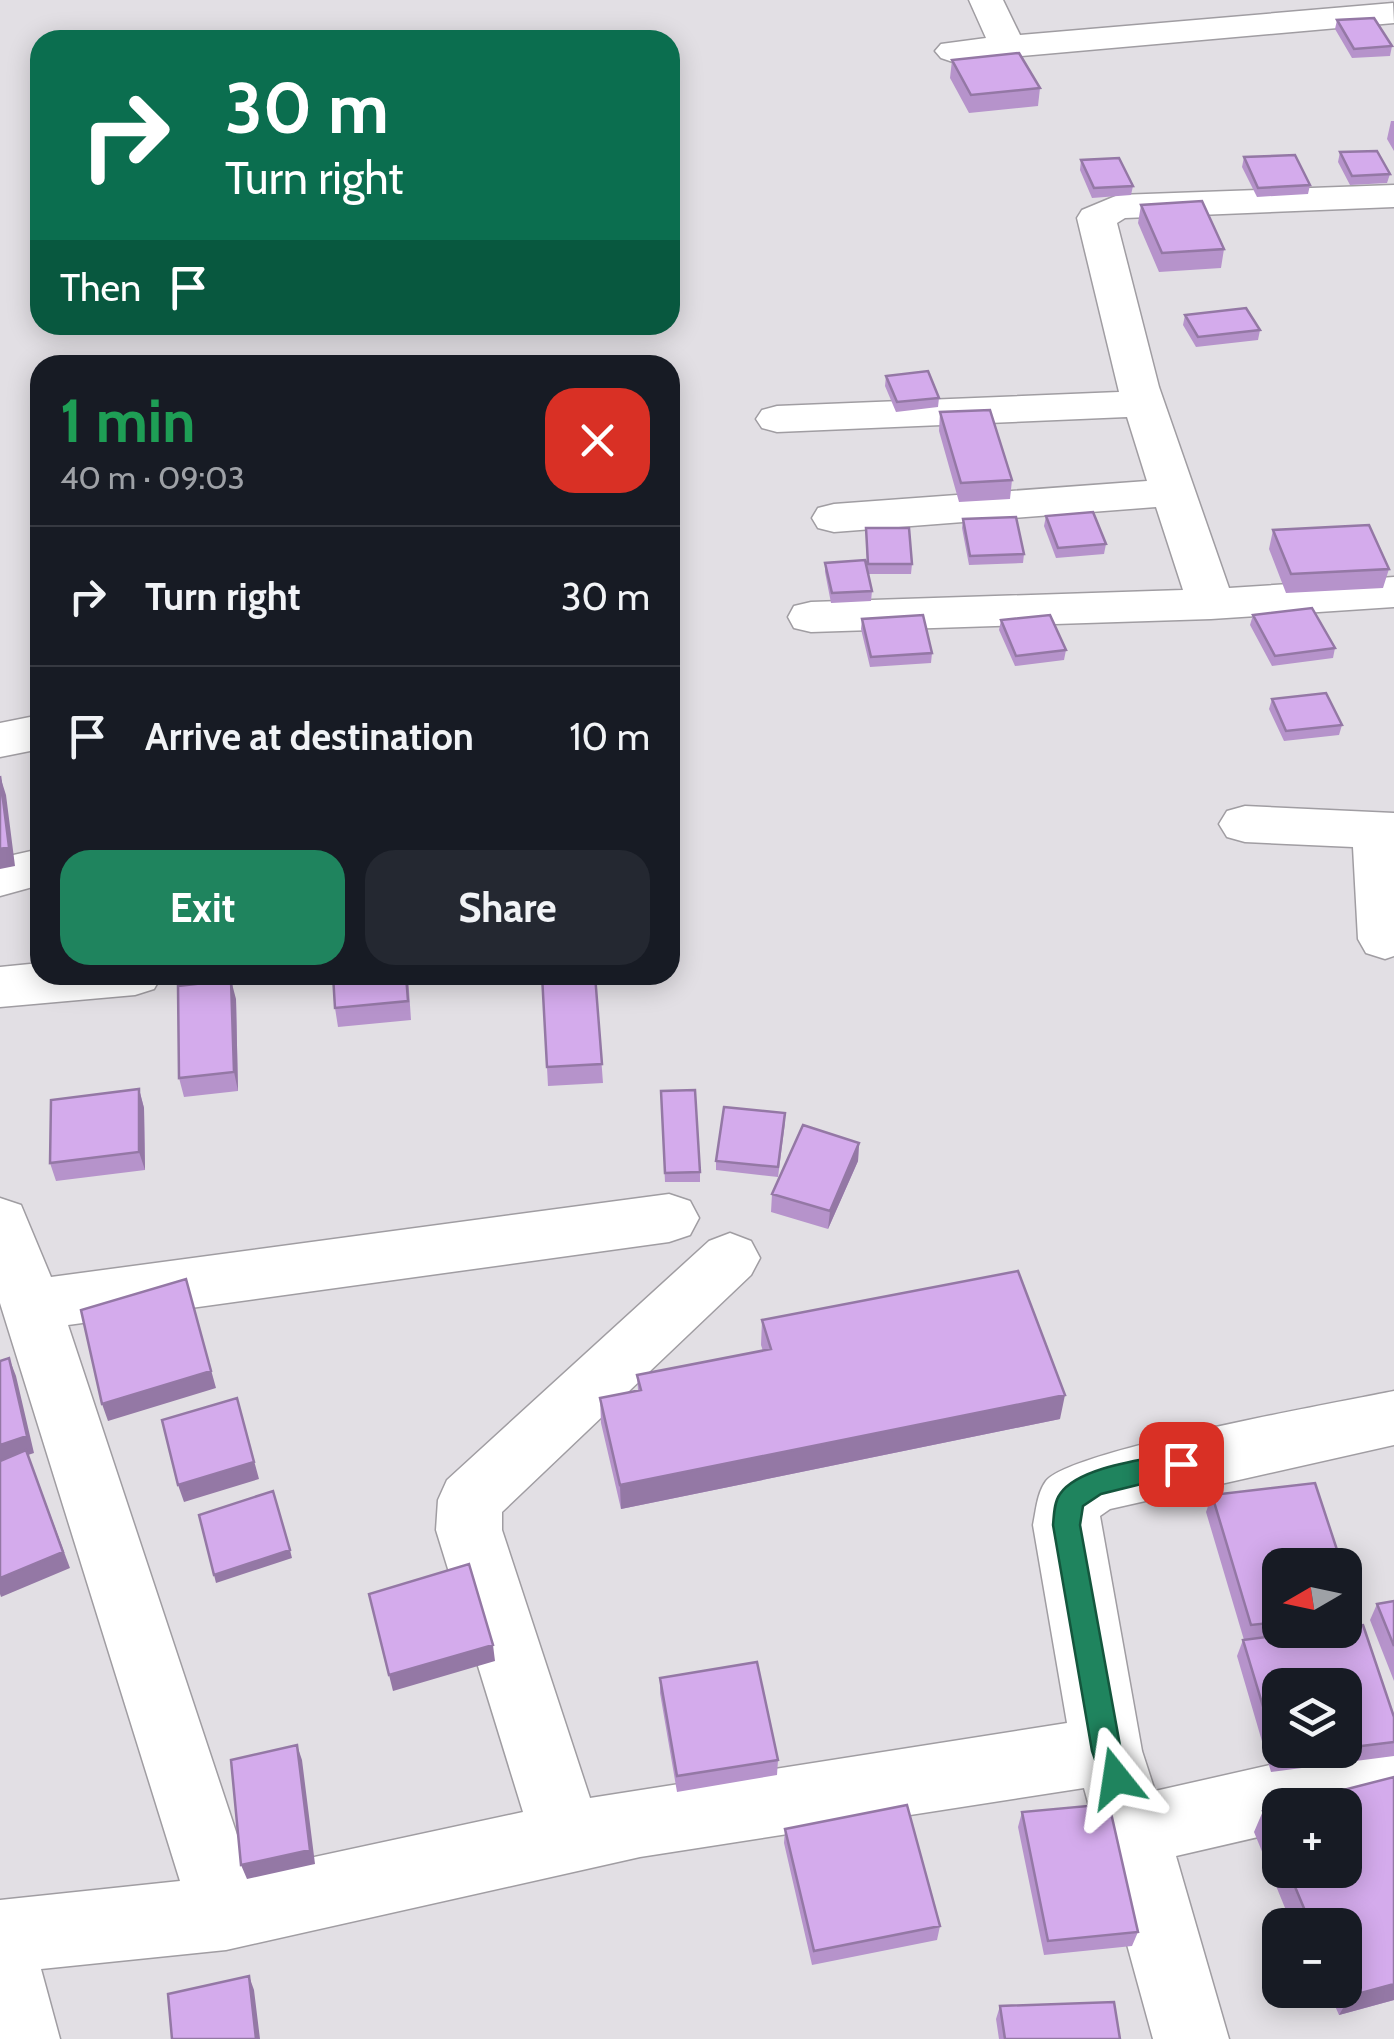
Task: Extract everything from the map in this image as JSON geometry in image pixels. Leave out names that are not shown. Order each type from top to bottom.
[{"type":"street","points":[[986,0],[1008,46]]},
{"type":"street","points":[[1119,0],[1140,36]]},
{"type":"street","points":[[953,50],[1140,36],[1258,12],[1394,14],[1387,0]]},
{"type":"street","points":[[1211,604],[1141,396],[1096,218],[1118,207],[1382,196],[1394,237]]},
{"type":"street","points":[[777,419],[1141,396]]},
{"type":"street","points":[[834,518],[1174,492]]},
{"type":"street","points":[[811,617],[1211,604],[1394,592]]},
{"type":"street","points":[[0,740],[30,734]]},
{"type":"street","points":[[1245,824],[1386,830],[1385,939]]},
{"type":"street","points":[[0,878],[30,870]]},
{"type":"street","points":[[0,987],[30,984]]},
{"type":"street","points":[[31,1305],[669,1218]]},
{"type":"street","points":[[0,1222],[31,1305],[226,1913]]},
{"type":"street","points":[[567,1838],[470,1530],[470,1500],[730,1258]]},
{"type":"street","points":[[1191,2039],[1133,1831],[1106,1751],[1066,1525],[1070,1500],[1095,1484],[1394,1418]]},
{"type":"street","points":[[0,1938],[226,1913],[640,1822],[1106,1751]]},
{"type":"street","points":[[1133,1831],[1394,1771]]},
{"type":"street","points":[[0,1955],[22,2039]]},
{"type":"building","points":[[1374,18],[1392,46],[1354,49],[1337,20]]},
{"type":"building","points":[[1019,53],[1040,88],[971,95],[952,60]]},
{"type":"building","points":[[1377,151],[1390,174],[1352,176],[1340,152]]},
{"type":"building","points":[[1295,155],[1310,185],[1258,188],[1244,157]]},
{"type":"building","points":[[1119,158],[1133,186],[1094,188],[1081,160]]},
{"type":"building","points":[[1202,201],[1224,249],[1162,253],[1141,205]]},
{"type":"building","points":[[1246,308],[1260,330],[1198,337],[1185,315]]},
{"type":"building","points":[[928,371],[939,398],[897,402],[886,376]]},
{"type":"building","points":[[990,410],[1012,480],[961,483],[940,412]]},
{"type":"building","points":[[1093,512],[1106,544],[1058,548],[1046,516]]},
{"type":"building","points":[[1016,517],[1024,554],[970,556],[963,519]]},
{"type":"building","points":[[1369,525],[1389,569],[1291,574],[1273,530]]},
{"type":"building","points":[[866,528],[909,528],[912,564],[868,564]]},
{"type":"building","points":[[865,560],[872,591],[832,593],[825,563]]},
{"type":"building","points":[[1312,608],[1335,648],[1275,656],[1253,615]]},
{"type":"building","points":[[923,615],[932,653],[871,657],[862,619]]},
{"type":"building","points":[[1050,615],[1066,650],[1016,656],[1001,620]]},
{"type":"building","points":[[1326,693],[1342,725],[1286,731],[1272,699]]},
{"type":"building","points":[[0,776],[9,847],[0,849]]},
{"type":"building","points":[[231,985],[234,1072],[179,1078],[178,986]]},
{"type":"building","points":[[334,985],[407,985],[408,1001],[335,1008]]},
{"type":"building","points":[[543,985],[596,985],[602,1064],[547,1067]]},
{"type":"building","points":[[139,1089],[139,1152],[50,1163],[51,1100]]},
{"type":"building","points":[[695,1090],[700,1172],[665,1173],[661,1091]]},
{"type":"building","points":[[724,1107],[785,1113],[778,1167],[716,1161]]},
{"type":"building","points":[[803,1125],[859,1143],[830,1211],[772,1194]]},
{"type":"building","points":[[1018,1271],[1065,1395],[620,1485],[600,1398],[641,1390],[637,1375],[771,1349],[762,1320]]},
{"type":"building","points":[[186,1279],[211,1371],[102,1404],[81,1310]]},
{"type":"building","points":[[9,1358],[27,1436],[0,1445],[0,1361]]},
{"type":"building","points":[[237,1398],[254,1462],[178,1485],[162,1420]]},
{"type":"building","points":[[26,1450],[63,1552],[0,1578],[0,1461]]},
{"type":"building","points":[[1315,1483],[1336,1548],[1262,1548],[1262,1624],[1251,1625],[1212,1495]]},
{"type":"building","points":[[273,1491],[290,1550],[214,1575],[199,1515]]},
{"type":"building","points":[[469,1564],[493,1645],[389,1675],[369,1594]]},
{"type":"building","points":[[1394,1601],[1394,1646],[1377,1604]]},
{"type":"building","points":[[1362,1625],[1394,1717],[1394,1742],[1362,1746],[1362,1668],[1262,1668],[1262,1703],[1243,1640],[1262,1638],[1262,1648],[1362,1648]]},
{"type":"building","points":[[757,1662],[778,1760],[677,1776],[660,1678]]},
{"type":"building","points":[[297,1745],[310,1850],[241,1865],[231,1760]]},
{"type":"building","points":[[1394,1777],[1394,1984],[1362,1993],[1362,1908],[1304,1908],[1296,1888],[1362,1888],[1362,1788],[1351,1788]]},
{"type":"building","points":[[1109,1804],[1138,1932],[1048,1941],[1022,1812]]},
{"type":"building","points":[[907,1805],[940,1926],[814,1951],[785,1829]]},
{"type":"building","points":[[249,1976],[256,2039],[172,2039],[168,1994]]},
{"type":"building","points":[[1114,2002],[1120,2039],[1005,2039],[1000,2006]]},
{"type":"route","points":[[1116,1778],[1106,1751],[1066,1525],[1070,1500],[1095,1484],[1181,1464]]}]
